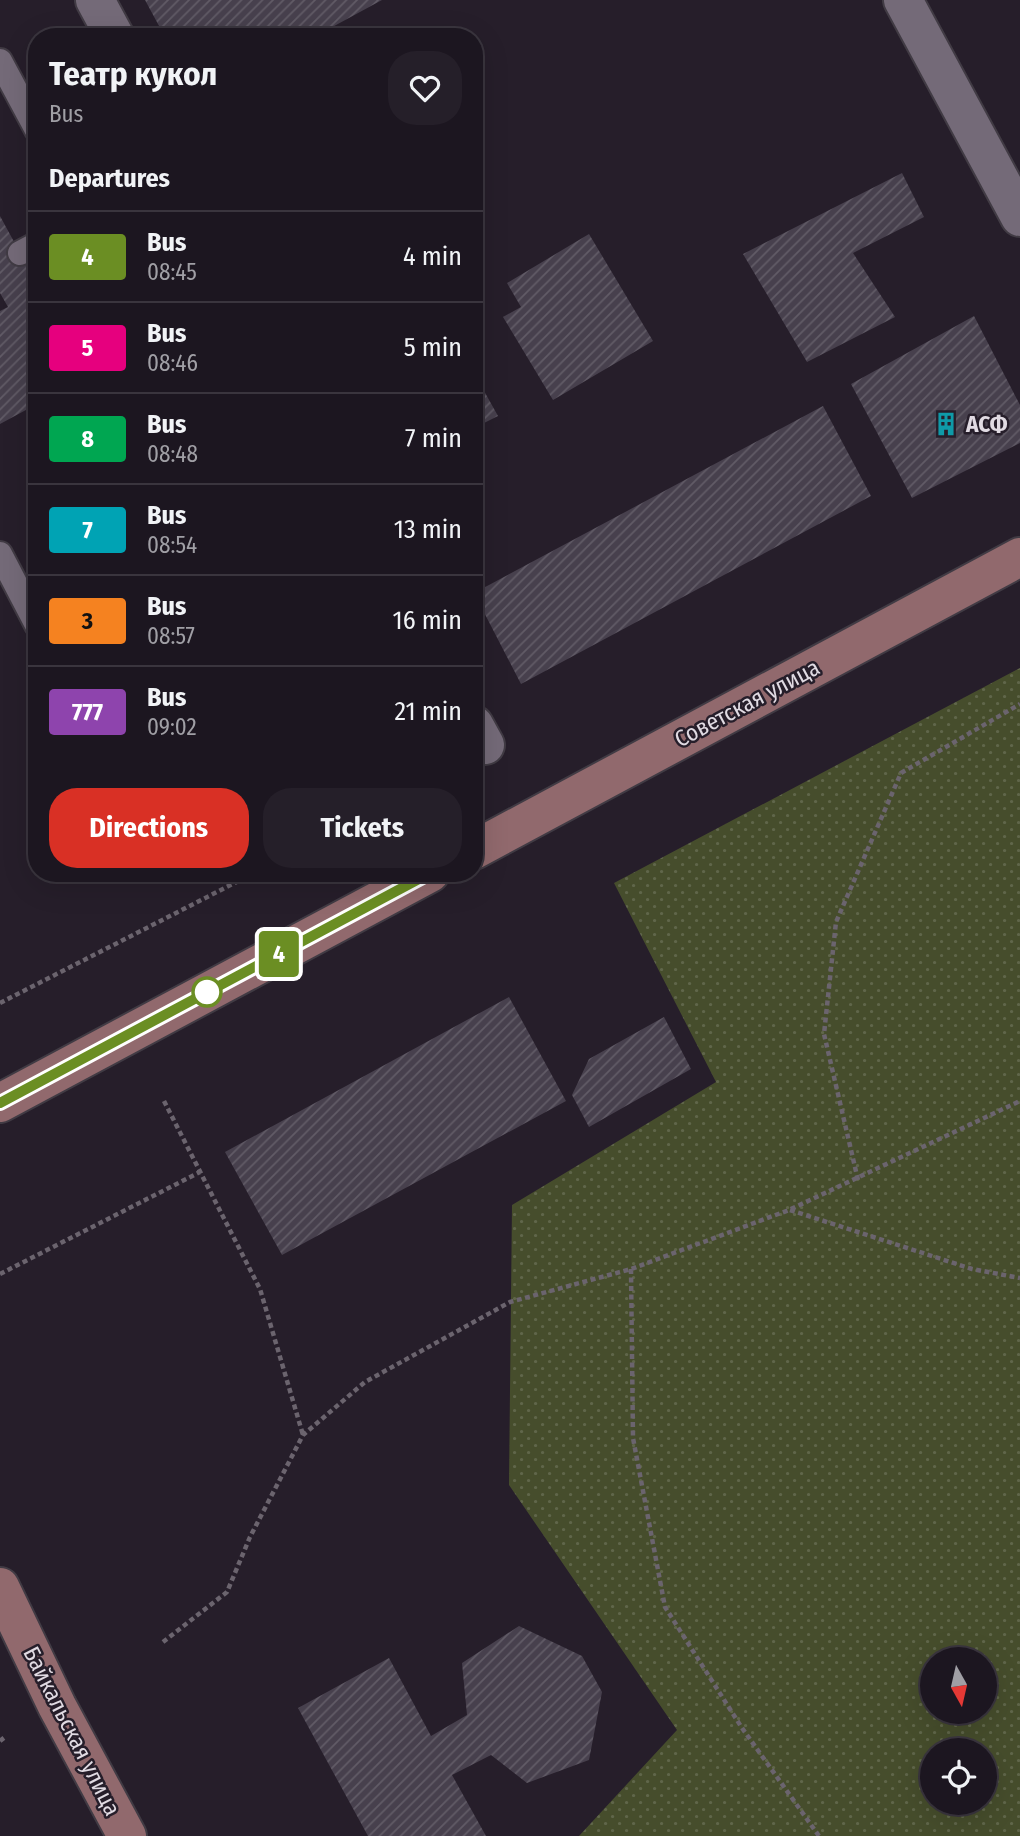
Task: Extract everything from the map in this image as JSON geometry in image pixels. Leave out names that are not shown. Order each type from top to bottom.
[{"type":"main road","name":"Советская улица","points":[[483,845],[1020,557]]},
{"type":"main road","points":[[0,1103],[413,882]]},
{"type":"main road","name":"Байкальская улица","points":[[0,1587],[57,1706],[127,1836]]},
{"type":"street","points":[[95,0],[109,28]]},
{"type":"street","points":[[903,0],[1020,217]]},
{"type":"lane","points":[[0,61],[28,113]]},
{"type":"lane","points":[[0,554],[28,608]]},
{"type":"path","points":[[858,1180],[824,1034],[836,922],[901,773],[1020,704]]},
{"type":"path","points":[[0,1003],[236,882]]},
{"type":"path","points":[[164,1101],[260,1289],[303,1435]]},
{"type":"path","points":[[163,1642],[227,1592],[250,1537],[303,1435],[365,1382],[510,1302],[631,1269],[789,1210],[858,1180],[1020,1101]]},
{"type":"path","points":[[0,1274],[200,1172]]},
{"type":"path","points":[[789,1210],[972,1269],[1020,1278]]},
{"type":"path","points":[[631,1269],[634,1438],[665,1607],[742,1728],[819,1836]]},
{"type":"green space","points":[[1020,668],[1020,1836],[579,1836],[677,1730],[509,1485],[512,1205],[716,1082],[614,883]]},
{"type":"building","points":[[145,0],[382,0],[331,28],[160,28]]},
{"type":"building","points":[[902,173],[924,217],[853,253],[895,317],[807,362],[743,254]]},
{"type":"building","points":[[0,216],[28,267],[28,409],[0,424],[0,311],[8,307],[0,293]]},
{"type":"building","points":[[589,234],[653,341],[553,400],[503,317],[521,307],[507,283]]},
{"type":"building","name":"АСФ","points":[[974,316],[1020,405],[1020,443],[912,498],[851,384]]},
{"type":"building","points":[[483,389],[498,416],[483,424]]},
{"type":"building","points":[[823,406],[871,496],[521,684],[483,610],[483,588]]},
{"type":"building","points":[[509,997],[566,1101],[282,1255],[225,1152]]},
{"type":"building","points":[[664,1017],[691,1069],[589,1127],[572,1095],[589,1059]]},
{"type":"building","points":[[519,1626],[582,1656],[602,1692],[589,1760],[527,1783],[491,1755],[452,1775],[486,1836],[368,1836],[298,1708],[389,1658],[431,1736],[467,1715],[462,1663]]},
{"type":"bus line","name":"4","points":[[0,1103],[413,882]]},
{"type":"place","name":"АСФ","points":[[946,424]]}]
